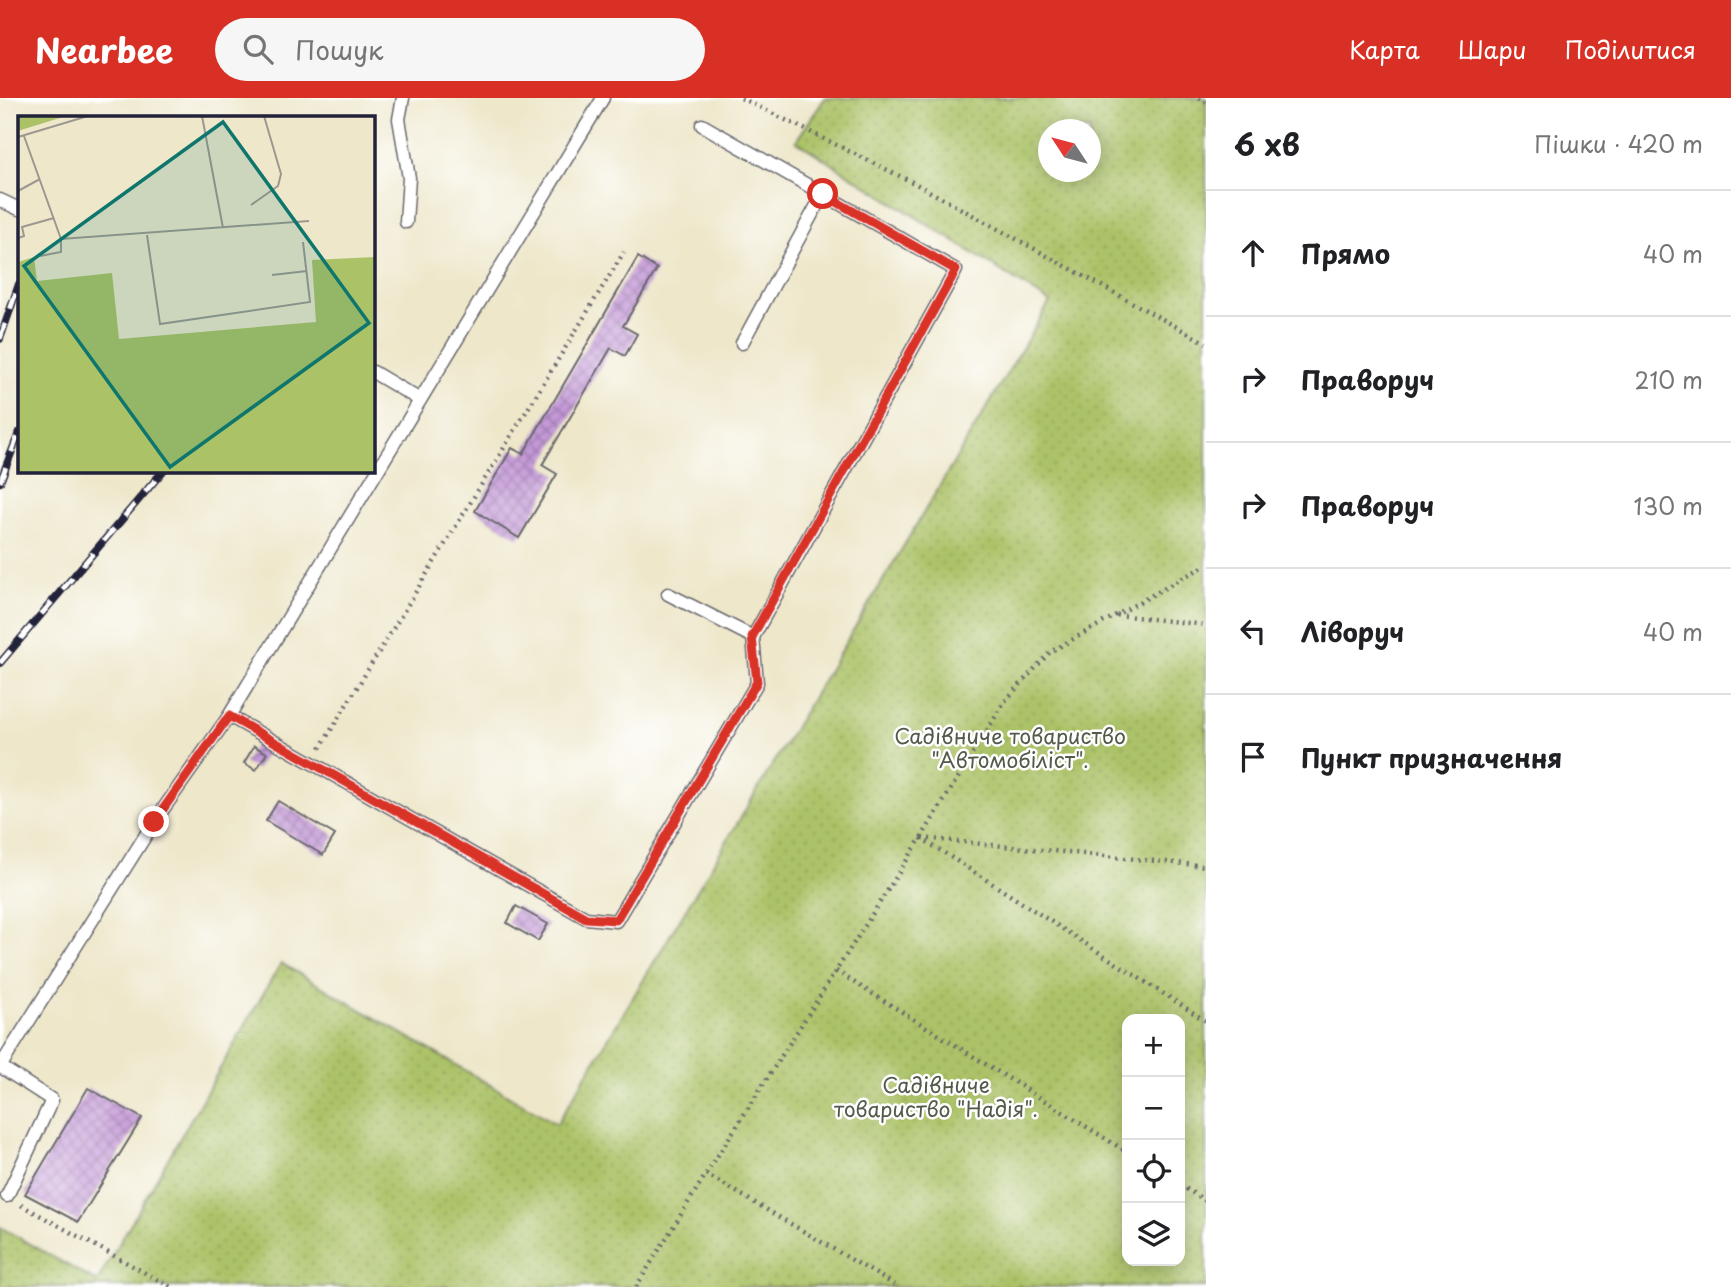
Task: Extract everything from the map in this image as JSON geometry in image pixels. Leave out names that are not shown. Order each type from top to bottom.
[{"type":"lane","points":[[404,98],[399,119],[409,178],[406,222]]},
{"type":"lane","points":[[7,1196],[52,1100],[1,1067],[154,822],[229,716],[603,98]]},
{"type":"lane","points":[[229,716],[586,918],[616,920],[757,682],[752,637],[956,270],[702,125]]},
{"type":"lane","points":[[742,343],[823,194]]},
{"type":"lane","points":[[0,200],[18,209]]},
{"type":"lane","points":[[374,373],[421,400]]},
{"type":"lane","points":[[668,594],[752,637]]},
{"type":"path","points":[[741,98],[916,184],[1206,343]]},
{"type":"path","points":[[1199,98],[1206,103]]},
{"type":"path","points":[[311,764],[624,252]]},
{"type":"path","points":[[636,1287],[1005,701],[1050,652],[1206,565]]},
{"type":"path","points":[[1116,615],[1206,625]]},
{"type":"path","points":[[921,838],[1206,866]]},
{"type":"path","points":[[921,838],[1206,1021]]},
{"type":"path","points":[[836,971],[1122,1149]]},
{"type":"path","points":[[706,1174],[898,1287]]},
{"type":"path","points":[[1185,1188],[1206,1201]]},
{"type":"path","points":[[7,1196],[171,1287]]},
{"type":"green space","name":"Садівниче товариство \"Автомобіліст\".","points":[[825,98],[1206,98],[1206,1287],[0,1287],[0,1227],[97,1282],[281,963],[557,1124],[1050,302],[796,141]]},
{"type":"building","points":[[638,257],[657,269],[623,326],[637,334],[625,356],[611,348],[542,465],[557,474],[519,538],[475,511],[512,448],[523,454]]},
{"type":"building","points":[[254,746],[267,753],[256,770],[244,763]]},
{"type":"building","points":[[278,801],[335,835],[323,855],[266,821]]},
{"type":"building","points":[[516,906],[548,924],[538,941],[507,923]]},
{"type":"building","points":[[88,1088],[142,1118],[78,1222],[25,1194]]},
{"type":"railway","points":[[0,339],[18,287]]},
{"type":"railway","points":[[0,482],[18,436]]},
{"type":"railway","points":[[0,663],[162,472]]},
{"type":"route","points":[[154,822],[229,716],[586,918],[616,920],[757,682],[752,637],[956,270],[823,194]]},
{"type":"park label","name":"Садівниче товариство \"Надія\".","points":[[936,1096]]}]
